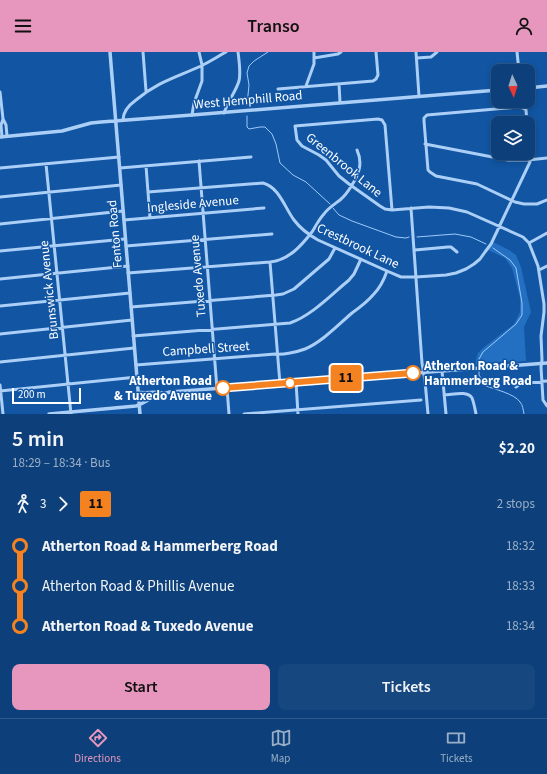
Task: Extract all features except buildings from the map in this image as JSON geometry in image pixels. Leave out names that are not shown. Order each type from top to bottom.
[{"type":"street","name":"Fenton Road","points":[[110,52],[140,414]]},
{"type":"street","points":[[143,52],[146,91]]},
{"type":"street","points":[[192,115],[194,103],[202,81],[202,65],[199,52]]},
{"type":"street","points":[[123,120],[123,115],[127,109],[146,91],[161,82],[202,65],[226,52]]},
{"type":"street","points":[[224,112],[240,79],[238,52]]},
{"type":"street","points":[[306,86],[312,72],[314,52]]},
{"type":"street","points":[[314,58],[342,52]]},
{"type":"street","points":[[278,89],[373,81],[378,75],[376,52]]},
{"type":"street","points":[[416,52],[419,96]]},
{"type":"street","points":[[416,58],[431,57],[437,52]]},
{"type":"street","points":[[517,52],[518,64]]},
{"type":"street","points":[[339,84],[340,102]]},
{"type":"street","points":[[535,87],[547,86]]},
{"type":"street","name":"West Hemphill Road","points":[[1,137],[62,131],[91,123],[116,120],[491,91]]},
{"type":"street","points":[[0,92],[3,119],[6,125],[7,136]]},
{"type":"street","points":[[527,116],[526,110],[518,107],[429,114],[425,116],[425,144],[428,170],[436,176],[477,184],[524,204],[537,204],[547,200]]},
{"type":"street","points":[[1,137],[1,125],[3,119]]},
{"type":"street","name":"Greenbrook Lane","points":[[392,210],[385,125],[382,120],[378,119],[295,126],[297,140],[302,146],[316,152],[326,160],[339,176],[385,209],[392,210],[440,207],[467,212],[523,237],[529,243]]},
{"type":"street","points":[[425,144],[491,157]]},
{"type":"street","points":[[128,273],[281,260],[296,250],[309,235],[324,213],[331,206],[342,199],[352,186],[360,169],[360,159],[357,150]]},
{"type":"street","points":[[0,168],[119,157]]},
{"type":"street","points":[[120,168],[251,157]]},
{"type":"street","points":[[535,159],[547,158]]},
{"type":"street","name":"Crestbrook Lane","points":[[201,188],[263,183],[268,184],[276,191],[294,221],[309,235],[401,277],[416,277],[456,273],[470,267],[480,259],[491,244],[527,170],[530,160]]},
{"type":"street","name":"Tuxedo Avenue","points":[[198,162],[208,267],[217,389]]},
{"type":"street","name":"Brunswick Avenue","points":[[46,164],[71,413]]},
{"type":"street","points":[[146,166],[150,218]]},
{"type":"street","points":[[0,197],[121,185]]},
{"type":"street","points":[[148,192],[201,188]]},
{"type":"street","name":"Ingleside Avenue","points":[[124,220],[264,208]]},
{"type":"street","points":[[411,208],[422,363],[428,414]]},
{"type":"street","points":[[0,224],[123,211]]},
{"type":"street","points":[[547,233],[529,243],[539,270],[546,312],[542,364],[543,400],[547,406]]},
{"type":"street","points":[[126,246],[272,234]]},
{"type":"street","points":[[0,252],[125,239]]},
{"type":"street","points":[[415,250],[451,247],[457,252]]},
{"type":"street","points":[[131,307],[283,294],[294,290],[329,259],[335,248]]},
{"type":"street","points":[[133,336],[290,323],[306,316],[348,280],[354,274],[361,259]]},
{"type":"street","points":[[270,262],[280,384]]},
{"type":"street","points":[[0,279],[128,266]]},
{"type":"street","points":[[539,270],[547,266]]},
{"type":"street","name":"Campbell Street","points":[[136,365],[294,353],[313,345],[373,296],[387,271]]},
{"type":"street","points":[[0,306],[130,293]]},
{"type":"street","points":[[0,334],[132,320]]},
{"type":"street","points":[[0,362],[134,348]]},
{"type":"street","points":[[49,414],[139,405],[153,397],[163,394],[296,382],[547,363]]},
{"type":"street","points":[[442,371],[446,414]]},
{"type":"street","points":[[0,391],[137,377]]},
{"type":"street","points":[[516,387],[521,383],[547,381]]},
{"type":"street","points":[[296,382],[298,414]]},
{"type":"street","points":[[0,385],[3,414]]},
{"type":"street","points":[[227,388],[229,414]]},
{"type":"street","points":[[138,392],[156,392],[163,394]]},
{"type":"street","points":[[444,395],[465,393],[469,395],[472,398],[476,414]]},
{"type":"street","points":[[244,414],[421,400]]},
{"type":"shaded area","points":[[493,242],[516,255],[521,267],[531,312],[524,327],[526,361],[506,361],[476,365],[478,353],[514,324],[520,312],[520,298],[512,268],[505,258],[488,250]]},
{"type":"waterway","points":[[247,105],[249,85],[247,73],[249,66],[268,52]]},
{"type":"waterway","points":[[247,116],[247,127],[249,129],[265,127],[272,134],[280,163],[293,175],[306,182],[330,204]]},
{"type":"waterway","points":[[333,208],[339,215],[352,221],[396,237],[409,237]]},
{"type":"waterway","points":[[417,237],[455,234],[471,237],[486,244]]},
{"type":"waterway","points":[[479,366],[479,359],[483,352],[516,324],[522,315],[522,303],[516,268],[510,260],[493,248]]},
{"type":"waterway","points":[[479,369],[479,375],[486,386],[509,394],[517,399],[522,405],[524,414]]},
{"type":"bus line","name":"11","points":[[223,388],[413,373]]},
{"type":"place","name":"Atherton Road & Hammerberg Road","points":[[413,373]]},
{"type":"place","name":"Atherton Road & Tuxedo Avenue","points":[[223,388]]}]
